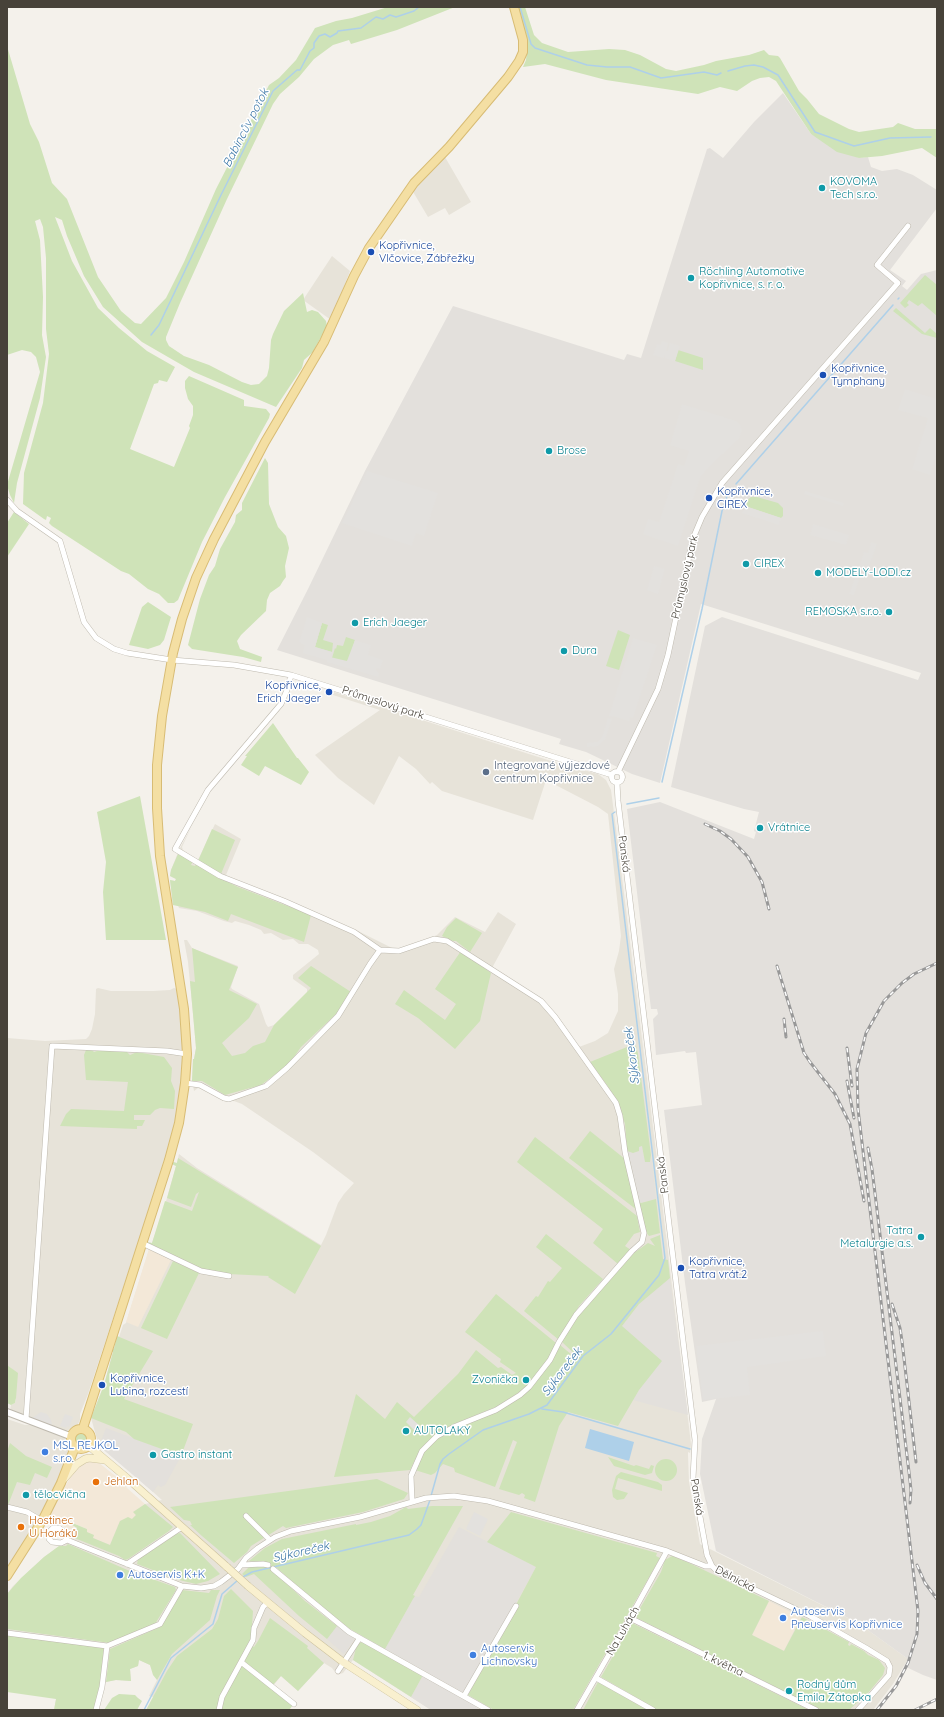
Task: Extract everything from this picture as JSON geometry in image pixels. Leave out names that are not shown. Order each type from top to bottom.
[{"type":"main road","points":[[83,1428],[175,1142],[185,1083],[187,1054],[184,1008],[160,856],[157,808],[157,764],[162,716],[172,660],[182,619],[194,585],[214,539],[265,442],[324,342],[354,276],[369,248],[414,182],[449,147],[520,61],[523,40],[514,7]]},
{"type":"main road","points":[[83,1428],[90,1434],[91,1441],[88,1446],[82,1449],[75,1447],[71,1442],[70,1436],[74,1430],[83,1428]]},
{"type":"main road","points":[[88,1446],[106,1460],[267,1603],[343,1662],[417,1710]]},
{"type":"main road","points":[[7,1576],[42,1521],[61,1482],[75,1447]]},
{"type":"main road","points":[[61,1482],[80,1461],[89,1458],[106,1460]]},
{"type":"street","name":"Průmyslový park","points":[[618,772],[658,689],[668,655],[694,536],[702,517],[722,483],[898,282],[877,265],[908,226]]},
{"type":"street","points":[[839,344],[839,350]]},
{"type":"street","name":"Průmyslový park","points":[[7,500],[17,511],[60,541],[84,622],[96,638],[105,645],[121,651],[172,660],[234,665],[291,675],[612,775]]},
{"type":"street","points":[[291,675],[288,690],[281,704],[208,790],[175,848],[220,876],[284,901],[354,932],[380,950],[399,951],[430,939],[443,940],[460,948],[494,972],[541,1001],[600,1078],[616,1103],[622,1122],[625,1152],[644,1237],[642,1242],[580,1310],[559,1342],[550,1360],[529,1387],[520,1395],[496,1410],[456,1426],[437,1436],[422,1451],[411,1476],[412,1501]]},
{"type":"street","points":[[615,772],[618,772],[623,777],[621,782],[617,783],[612,780],[612,775],[615,772]]},
{"type":"street","name":"Panská","points":[[617,783],[695,1440],[693,1471],[694,1488],[707,1555],[712,1566]]},
{"type":"street","points":[[185,1083],[200,1085],[224,1098],[229,1099],[266,1086],[287,1068],[338,1016],[380,950]]},
{"type":"street","points":[[26,1419],[52,1046],[167,1051],[187,1054]]},
{"type":"street","points":[[142,1243],[201,1271],[229,1276]]},
{"type":"street","points":[[7,1412],[70,1436]]},
{"type":"street","name":"Dělnická","points":[[67,1540],[182,1586],[196,1588],[214,1586],[228,1578],[255,1551],[270,1540],[299,1529],[360,1517],[426,1498],[454,1496],[488,1501],[667,1551],[705,1566],[712,1566],[720,1573],[810,1616],[885,1660],[890,1667],[889,1675],[858,1710]]},
{"type":"street","points":[[7,1507],[26,1512],[42,1521]]},
{"type":"street","points":[[246,1516],[270,1540]]},
{"type":"street","points":[[127,1564],[182,1527]]},
{"type":"street","name":"Na Luhách","points":[[577,1710],[667,1551]]},
{"type":"street","points":[[241,1565],[268,1565]]},
{"type":"street","points":[[273,1569],[342,1628],[359,1639],[488,1710]]},
{"type":"street","points":[[7,1633],[107,1646],[160,1624],[182,1586]]},
{"type":"street","points":[[219,1710],[222,1697],[253,1640],[254,1628],[267,1603]]},
{"type":"street","points":[[464,1696],[516,1606]]},
{"type":"street","name":"1. května","points":[[630,1618],[816,1710]]},
{"type":"street","points":[[338,1671],[359,1639]]},
{"type":"street","points":[[96,1710],[102,1687],[107,1646]]},
{"type":"street","points":[[241,1662],[294,1704]]},
{"type":"street","points":[[596,1678],[653,1710]]},
{"type":"shaded area","points":[[783,93],[811,134],[859,158],[868,157],[871,167],[882,171],[897,169],[913,175],[937,190],[937,208],[890,270],[906,281],[902,286],[907,290],[921,274],[937,270],[937,1680],[904,1666],[908,1659],[858,1623],[716,1551],[700,1474],[702,1439],[716,1399],[702,1402],[685,1283],[664,1110],[702,1105],[696,1052],[686,1053],[685,1051],[656,1055],[653,1019],[658,1014],[657,1009],[651,1009],[627,809],[660,802],[754,839],[756,832],[754,831],[759,812],[744,809],[671,787],[705,626],[722,617],[918,680],[921,673],[701,604],[660,783],[632,774],[586,752],[559,744],[561,739],[277,650],[365,471],[453,306],[624,360],[627,354],[641,358],[707,149],[710,148],[723,158],[754,122]]},
{"type":"shaded area","points":[[445,157],[471,202],[449,215],[445,208],[428,217],[412,190],[424,175]]},
{"type":"shaded area","points":[[332,256],[350,271],[331,320],[303,300]]},
{"type":"shaded area","points":[[662,341],[668,343],[666,351],[668,351],[670,343],[680,346],[675,361],[665,358],[665,355],[664,358],[653,355],[657,344],[661,345]]},
{"type":"shaded area","points":[[905,389],[937,399],[937,453],[930,475],[912,469],[928,418],[898,410]]},
{"type":"shaded area","points":[[682,404],[736,421],[742,430],[739,439],[708,468],[700,478],[678,546],[643,534],[648,519],[659,522],[678,464],[684,466],[689,451],[670,445]]},
{"type":"shaded area","points":[[367,471],[438,493],[424,536],[416,533],[412,546],[342,523]]},
{"type":"shaded area","points":[[805,491],[844,503],[843,506],[804,494]]},
{"type":"shaded area","points":[[745,506],[781,518],[779,525],[742,513]]},
{"type":"shaded area","points":[[813,524],[849,535],[846,545],[810,535]]},
{"type":"shaded area","points":[[871,542],[877,544],[867,573],[862,571],[854,595],[849,594],[864,552],[868,553]]},
{"type":"shaded area","points":[[654,566],[665,569],[658,594],[647,590]]},
{"type":"shaded area","points":[[307,617],[322,623],[315,647],[332,652],[330,657],[347,661],[355,640],[371,645],[368,655],[383,660],[380,669],[376,668],[379,673],[378,677],[327,662],[327,660],[303,653],[305,645],[299,642]]},
{"type":"shaded area","points":[[633,638],[657,645],[633,718],[630,717],[629,721],[609,716]]},
{"type":"shaded area","points":[[334,692],[551,761],[598,774],[606,780],[611,790],[652,1119],[691,1444],[690,1453],[688,1452],[689,1482],[700,1544],[858,1623],[908,1659],[893,1684],[873,1710],[431,1710],[353,1660],[343,1673],[337,1675],[332,1668],[324,1663],[298,1691],[281,1676],[273,1686],[294,1703],[289,1710],[159,1710],[162,1696],[149,1696],[157,1680],[150,1665],[139,1660],[138,1666],[130,1669],[131,1681],[116,1680],[106,1682],[100,1688],[54,1710],[56,1699],[7,1674],[7,1594],[13,1586],[44,1557],[72,1537],[133,1512],[145,1504],[162,1500],[99,1446],[91,1418],[104,1385],[113,1352],[111,1351],[112,1348],[114,1349],[117,1336],[119,1337],[123,1325],[126,1323],[149,1250],[147,1242],[152,1243],[167,1198],[176,1166],[172,1164],[173,1162],[177,1163],[179,1154],[197,1168],[321,1245],[338,1203],[354,1183],[313,1152],[242,1104],[234,1101],[227,1101],[198,1088],[194,1091],[192,1080],[193,1059],[196,1048],[188,962],[184,940],[187,940],[192,948],[238,966],[231,987],[259,1004],[268,1027],[274,1025],[307,993],[307,989],[293,979],[293,975],[319,954],[318,950],[308,944],[299,944],[293,939],[283,940],[271,933],[264,934],[261,930],[249,925],[235,921],[232,923],[224,921],[197,911],[179,908],[178,905],[173,905],[170,880],[175,881],[176,879],[170,876],[171,870],[179,850],[191,828],[182,847],[183,850],[198,860],[215,824],[241,839],[226,875],[227,877],[350,929],[356,930],[394,949],[400,949],[437,935],[455,917],[485,932],[498,912],[516,924],[492,968],[543,1000],[579,1047],[595,1041],[608,1033],[618,1011],[618,994],[614,969],[621,936],[608,814],[598,807],[546,780],[533,820],[442,791],[432,782],[430,784],[416,769],[399,756],[374,805],[338,778],[315,755],[380,710],[333,695]]},
{"type":"shaded area","points":[[608,718],[612,719],[605,740],[598,746],[587,747],[587,743],[597,742],[602,737]]},
{"type":"shaded area","points":[[98,988],[111,991],[153,991],[170,990],[174,988],[179,990],[183,1033],[181,1088],[177,1115],[166,1158],[88,1394],[80,1414],[80,1420],[77,1426],[66,1431],[10,1410],[11,1405],[15,1403],[16,1399],[16,1384],[12,1369],[7,1365],[7,1038],[45,1041],[86,1039],[92,1029],[95,1014],[96,989]]},
{"type":"shaded area","points":[[625,1136],[639,1152],[639,1147],[642,1146],[644,1158],[651,1160],[651,1155],[656,1199],[640,1203],[638,1201],[626,1151]]},
{"type":"shaded area","points":[[149,1249],[171,1260],[138,1327],[126,1322]]},
{"type":"shaded area","points":[[670,1278],[688,1415],[633,1400],[639,1390],[622,1326],[639,1304]]},
{"type":"shaded area","points":[[823,1331],[826,1356],[747,1367],[750,1395],[703,1400],[696,1346]]},
{"type":"shaded area","points":[[41,1412],[47,1414],[52,1425],[32,1418]]},
{"type":"shaded area","points":[[65,1414],[73,1417],[69,1427],[67,1426],[66,1428],[60,1426]]},
{"type":"shaded area","points":[[410,1417],[420,1426],[418,1429],[421,1431],[418,1434],[406,1422]]},
{"type":"shaded area","points":[[7,1419],[25,1425],[32,1425],[66,1438],[69,1444],[69,1451],[52,1493],[7,1571]]},
{"type":"shaded area","points":[[106,1428],[181,1456],[165,1485],[161,1487],[158,1485],[153,1492],[99,1446]]},
{"type":"shaded area","points":[[85,1460],[98,1462],[124,1483],[127,1488],[145,1504],[134,1512],[136,1515],[132,1519],[120,1521],[110,1545],[93,1538],[86,1532],[87,1529],[70,1522],[69,1523],[77,1528],[72,1537],[65,1527],[58,1523],[48,1525],[50,1520],[47,1518],[77,1466]]},
{"type":"shaded area","points":[[474,1512],[488,1519],[480,1536],[466,1529]]},
{"type":"shaded area","points":[[459,1527],[536,1567],[465,1694],[385,1649],[415,1596],[419,1597]]},
{"type":"shaded area","points":[[769,1601],[801,1617],[784,1651],[752,1635]]},
{"type":"shaded area","points":[[337,1626],[354,1637],[354,1640],[344,1654],[319,1632],[327,1639]]},
{"type":"shaded area","points":[[423,1675],[478,1707],[477,1710],[431,1710],[411,1697]]},
{"type":"green space","points":[[388,7],[455,7],[397,30],[351,44],[349,40],[333,45],[314,59],[299,77],[280,94],[273,104],[227,199],[166,337],[169,346],[184,356],[209,365],[242,382],[251,385],[259,384],[267,376],[271,340],[284,311],[303,293],[307,312],[312,310],[318,312],[326,321],[327,326],[313,352],[304,360],[302,368],[276,407],[194,372],[142,342],[103,307],[84,276],[62,220],[55,217],[72,261],[98,308],[147,351],[175,367],[167,382],[159,380],[158,383],[154,384],[130,449],[174,467],[190,428],[189,426],[193,415],[193,406],[188,399],[185,388],[185,381],[189,376],[244,400],[244,406],[266,409],[270,414],[202,542],[178,600],[174,603],[168,603],[159,594],[148,589],[129,574],[121,571],[52,526],[49,523],[51,518],[47,516],[46,520],[44,519],[23,504],[24,473],[43,403],[49,354],[46,329],[46,258],[43,227],[40,219],[35,221],[40,240],[43,297],[42,335],[46,357],[40,398],[17,483],[14,503],[7,485],[40,372],[36,357],[31,352],[22,350],[7,355],[7,46],[30,124],[39,142],[52,183],[67,199],[98,277],[121,311],[135,323],[141,324],[166,298],[184,262],[216,189],[269,85],[279,78],[296,60],[315,28]]},
{"type":"green space","points":[[518,7],[525,7],[534,35],[542,43],[568,52],[609,49],[625,50],[640,55],[666,69],[676,71],[716,61],[749,55],[764,50],[769,55],[778,56],[780,58],[799,91],[819,114],[849,129],[859,132],[893,127],[898,123],[915,129],[937,129],[937,158],[922,148],[882,156],[859,158],[837,152],[811,134],[776,81],[769,77],[752,81],[737,91],[720,87],[698,94],[606,80],[545,64],[523,67],[526,60],[528,41]]},
{"type":"green space","points":[[925,275],[937,285],[937,316],[922,303],[918,306],[909,300],[907,303],[909,305],[905,308],[900,303]]},
{"type":"green space","points":[[896,308],[925,333],[930,328],[937,334],[937,338],[922,334],[893,311]]},
{"type":"green space","points":[[678,350],[703,358],[703,370],[675,361]]},
{"type":"green space","points":[[265,458],[268,463],[269,504],[278,527],[286,536],[289,548],[285,566],[286,577],[280,586],[270,593],[267,600],[266,611],[241,635],[237,641],[240,649],[262,657],[261,662],[243,657],[192,649],[188,645],[200,599],[209,575],[215,566],[220,549],[235,522],[236,515],[242,510],[242,503]]},
{"type":"green space","points":[[751,497],[757,497],[778,503],[783,508],[783,516],[781,518],[745,506],[745,502]]},
{"type":"green space","points":[[14,512],[29,524],[7,557],[7,523]]},
{"type":"green space","points":[[148,602],[171,617],[164,640],[160,645],[148,649],[129,645],[142,607]]},
{"type":"green space","points":[[322,623],[328,625],[323,640],[333,643],[332,652],[315,647]]},
{"type":"green space","points":[[618,630],[630,635],[619,670],[606,666]]},
{"type":"green space","points":[[346,637],[355,640],[349,659],[346,662],[332,658],[337,645],[343,646]]},
{"type":"green space","points":[[273,723],[297,758],[309,772],[301,785],[265,766],[259,776],[241,765],[247,756],[245,756]]},
{"type":"green space","points":[[140,796],[166,940],[106,940],[103,892],[106,862],[97,812]]},
{"type":"green space","points":[[212,829],[235,840],[221,874],[198,861]]},
{"type":"green space","points":[[178,854],[193,861],[191,865],[195,866],[196,864],[238,887],[311,915],[304,942],[231,914],[228,921],[205,912],[173,905],[170,880],[175,881],[176,879],[170,876]]},
{"type":"green space","points":[[456,918],[482,933],[470,952],[456,941],[442,936],[447,927]]},
{"type":"green space","points":[[192,948],[238,967],[229,990],[257,1004],[249,1018],[222,1043],[232,1056],[245,1053],[253,1046],[265,1042],[274,1025],[311,988],[298,978],[311,966],[351,992],[337,1013],[301,1047],[289,1064],[261,1085],[225,1095],[202,1081],[192,1081],[193,1059],[196,1048],[190,981],[195,982]]},
{"type":"green space","points":[[461,951],[491,973],[480,1021],[455,1049],[418,1018],[395,1004],[404,990],[445,1020],[456,1004],[435,989]]},
{"type":"green space","points":[[632,1045],[636,1046],[638,1054],[651,1155],[650,1162],[645,1162],[642,1146],[639,1147],[639,1151],[633,1153],[627,1151],[625,1124],[618,1102],[590,1062]]},
{"type":"green space","points":[[86,1050],[92,1050],[94,1052],[100,1050],[127,1052],[130,1055],[137,1052],[164,1057],[172,1068],[171,1081],[175,1091],[174,1109],[160,1108],[155,1110],[150,1115],[134,1115],[134,1120],[145,1120],[142,1126],[137,1126],[137,1129],[60,1126],[66,1114],[71,1109],[124,1111],[128,1082],[86,1080],[84,1055]]},
{"type":"green space","points":[[590,1131],[625,1159],[637,1210],[569,1158]]},
{"type":"green space","points":[[535,1137],[637,1216],[640,1232],[634,1234],[625,1246],[631,1250],[618,1264],[593,1243],[603,1229],[517,1162]]},
{"type":"green space","points":[[178,1158],[321,1246],[295,1294],[268,1277],[269,1276],[228,1274],[205,1270],[146,1242],[152,1243],[165,1201],[192,1211],[199,1192],[196,1194],[191,1207],[167,1198],[176,1166],[172,1164],[173,1162],[177,1163]]},
{"type":"green space","points":[[656,1199],[660,1233],[649,1236],[644,1230],[638,1201],[641,1203]]},
{"type":"green space","points":[[546,1234],[603,1279],[579,1306],[559,1340],[524,1311],[536,1296],[538,1297],[548,1281],[550,1282],[562,1268],[536,1247]]},
{"type":"green space","points":[[660,1235],[663,1259],[668,1260],[670,1278],[639,1304],[622,1326],[662,1361],[639,1390],[618,1426],[568,1412],[559,1426],[535,1502],[524,1498],[525,1495],[522,1493],[519,1495],[499,1489],[517,1442],[513,1440],[495,1487],[455,1472],[454,1468],[443,1464],[435,1473],[431,1475],[415,1470],[422,1452],[434,1441],[458,1427],[522,1395],[560,1345],[578,1360],[579,1358],[562,1342],[571,1323],[634,1253],[648,1243],[655,1246],[650,1239]]},
{"type":"green space","points":[[173,1261],[199,1273],[167,1339],[141,1328]]},
{"type":"green space","points":[[496,1294],[556,1343],[545,1364],[527,1387],[498,1406],[454,1424],[420,1450],[410,1470],[334,1477],[356,1394],[385,1419],[397,1402],[414,1417],[458,1374],[476,1350],[498,1368],[501,1367],[512,1375],[516,1373],[500,1362],[501,1359],[465,1332]]},
{"type":"green space","points":[[117,1336],[153,1351],[124,1399],[193,1424],[181,1456],[134,1439],[126,1432],[91,1418],[104,1385],[113,1352],[111,1351],[112,1348],[114,1349]]},
{"type":"green space","points":[[7,1365],[18,1373],[15,1403],[11,1405],[7,1403]]},
{"type":"green space","points":[[78,1432],[84,1432],[88,1436],[88,1442],[84,1446],[78,1446],[74,1442],[74,1436]]},
{"type":"green space","points":[[10,1443],[26,1456],[52,1467],[47,1478],[35,1473],[30,1485],[17,1482],[8,1505],[7,1452]]},
{"type":"green space","points":[[608,1457],[634,1466],[636,1465],[649,1469],[651,1465],[654,1466],[652,1473],[645,1475],[614,1466]]},
{"type":"green space","points":[[666,1459],[674,1462],[677,1470],[674,1478],[666,1481],[658,1478],[655,1470],[658,1462]]},
{"type":"green space","points":[[621,1472],[658,1482],[662,1485],[662,1491],[618,1478],[615,1489],[628,1493],[624,1499],[617,1500],[613,1497],[612,1490],[616,1476]]},
{"type":"green space","points":[[377,1479],[408,1493],[404,1499],[363,1512],[286,1528],[283,1526],[251,1546],[247,1552],[234,1563],[190,1525],[192,1525],[190,1521],[184,1520],[170,1507]]},
{"type":"green space","points":[[145,1504],[173,1527],[128,1559],[125,1560],[119,1556],[72,1537],[77,1528],[69,1523],[70,1522],[87,1529],[87,1532],[94,1535],[93,1538],[110,1545],[120,1521],[128,1517],[132,1519],[136,1515],[133,1512]]},
{"type":"green space","points":[[432,1506],[463,1506],[413,1595],[415,1596],[385,1649],[350,1629],[312,1599],[277,1568],[274,1569],[267,1563],[249,1561],[265,1548],[282,1539],[371,1522],[390,1516],[406,1507],[408,1509]]},
{"type":"green space","points":[[511,1512],[657,1553],[656,1556],[660,1558],[573,1710],[494,1710],[468,1695],[536,1567],[487,1542]]},
{"type":"green space","points":[[180,1533],[220,1574],[208,1581],[196,1584],[179,1580],[137,1564],[138,1559],[175,1534]]},
{"type":"green space","points":[[68,1544],[132,1572],[175,1587],[176,1590],[155,1624],[110,1643],[7,1629],[7,1594],[21,1578],[44,1557],[59,1546],[66,1546]]},
{"type":"green space","points":[[672,1556],[769,1601],[752,1635],[784,1651],[802,1617],[849,1642],[848,1645],[850,1646],[851,1644],[879,1660],[885,1668],[883,1675],[868,1693],[849,1710],[822,1710],[635,1617],[661,1572],[665,1560]]},
{"type":"green space","points":[[261,1565],[268,1566],[305,1601],[337,1626],[327,1639],[299,1616],[254,1574],[246,1577],[242,1574],[249,1567]]},
{"type":"green space","points":[[231,1589],[253,1611],[251,1641],[217,1710],[146,1710],[167,1671],[177,1656],[212,1629],[218,1619],[224,1596]]},
{"type":"green space","points":[[182,1590],[209,1593],[211,1590],[220,1590],[210,1620],[172,1654],[157,1680],[153,1675],[150,1665],[139,1660],[138,1666],[130,1669],[131,1681],[116,1680],[106,1682],[110,1649],[160,1627]]},
{"type":"green space","points":[[270,1618],[308,1646],[307,1648],[324,1663],[298,1691],[281,1676],[272,1686],[244,1662],[252,1645],[254,1647]]},
{"type":"green space","points":[[632,1623],[809,1710],[658,1710],[601,1677]]},
{"type":"green space","points":[[7,1635],[104,1648],[100,1688],[94,1710],[54,1710],[56,1699],[7,1692]]},
{"type":"green space","points":[[362,1642],[423,1675],[411,1697],[353,1660],[357,1644]]},
{"type":"green space","points":[[241,1664],[293,1705],[289,1710],[220,1710],[228,1689]]},
{"type":"green space","points":[[598,1682],[644,1708],[646,1710],[583,1710]]},
{"type":"green space","points":[[119,1694],[135,1695],[142,1701],[137,1710],[104,1710],[112,1698]]},
{"type":"water","points":[[590,1429],[634,1442],[629,1461],[585,1448]]},
{"type":"waterway","name":"Babincův potok","points":[[151,335],[159,325],[273,91],[297,70],[300,70],[310,51],[314,48],[314,43],[319,36],[325,34],[330,37],[338,31],[361,28],[376,17],[383,19],[390,15],[396,17],[414,11],[419,7]]},
{"type":"waterway","points":[[520,7],[531,44],[535,48],[587,65],[630,67],[661,78],[704,72],[717,75],[721,73]]},
{"type":"waterway","points":[[728,71],[754,65],[763,67],[778,75],[815,132],[854,146],[890,138],[931,137]]},
{"type":"waterway","points":[[736,484],[893,305]]},
{"type":"waterway","points":[[662,782],[702,609],[722,511],[728,493],[731,490]]},
{"type":"waterway","name":"Sýkoreček","points":[[627,804],[659,798]]},
{"type":"waterway","name":"Sýkoreček","points":[[431,1496],[440,1464],[449,1454],[483,1430],[529,1414],[547,1405],[583,1356],[611,1334],[659,1275],[665,1258],[612,814],[615,812]]},
{"type":"waterway","points":[[542,1409],[563,1412],[690,1449]]},
{"type":"waterway","name":"Sýkoreček","points":[[241,1578],[252,1572],[409,1535],[421,1525],[430,1500]]},
{"type":"waterway","name":"Sýkoreček","points":[[144,1710],[171,1658],[213,1624],[222,1594],[238,1580]]},
{"type":"railway","points":[[705,824],[720,831],[731,839],[748,857],[762,882],[769,909]]},
{"type":"railway","points":[[877,1710],[896,1686],[908,1663],[917,1634],[918,1611],[858,1109],[857,1069],[866,1033],[884,1001],[902,983],[914,974],[937,963]]},
{"type":"railway","points":[[777,966],[804,1053],[835,1094],[850,1124],[864,1201]]},
{"type":"railway","points":[[784,1019],[786,1037]]},
{"type":"railway","points":[[847,1048],[852,1086]]},
{"type":"railway","points":[[847,1081],[854,1118]]},
{"type":"railway","points":[[868,1148],[872,1169],[909,1472],[911,1490],[910,1503]]},
{"type":"railway","points":[[892,1304],[900,1328],[902,1341],[916,1462]]},
{"type":"railway","points":[[917,1565],[925,1583],[937,1599]]},
{"type":"railway","points":[[915,1710],[937,1699]]},
{"type":"place","name":"KOVOMA Tech s.r.o.","points":[[822,188]]},
{"type":"place","name":"Kopřivnice, Vlčovice, Zábřežky","points":[[371,252]]},
{"type":"place","name":"Röchling Automotive Kopřivnice, s. r. o.","points":[[691,278]]},
{"type":"place","name":"Kopřivnice, Tymphany","points":[[823,375]]},
{"type":"place","name":"Brose","points":[[549,451]]},
{"type":"place","name":"Kopřivnice, CIREX","points":[[709,498]]},
{"type":"place","name":"CIREX","points":[[746,564]]},
{"type":"place","name":"MODELY-LODI.cz","points":[[818,573]]},
{"type":"place","name":"REMOSKA s.r.o.","points":[[889,612]]},
{"type":"place","name":"Erich Jaeger","points":[[355,623]]},
{"type":"place","name":"Dura","points":[[564,651]]},
{"type":"place","name":"Kopřivnice, Erich Jaeger","points":[[329,692]]},
{"type":"place","name":"Integrované výjezdové centrum Kopřivnice","points":[[486,772]]},
{"type":"place","name":"Vrátnice","points":[[760,828]]},
{"type":"place","name":"Tatra Metalurgie a.s.","points":[[921,1237]]},
{"type":"place","name":"Kopřivnice, Tatra vrát.2","points":[[681,1268]]},
{"type":"place","name":"Zvonička","points":[[526,1380]]},
{"type":"place","name":"Kopřivnice, Lubina, rozcestí","points":[[102,1385]]},
{"type":"place","name":"AUTOLAKY","points":[[406,1431]]},
{"type":"place","name":"MSL REJKOL s.r.o.","points":[[45,1452]]},
{"type":"place","name":"Gastro instant","points":[[153,1455]]},
{"type":"place","name":"Jehlan","points":[[96,1482]]},
{"type":"place","name":"tělocvična","points":[[26,1495]]},
{"type":"place","name":"Hostinec U Horáků","points":[[21,1527]]},
{"type":"place","name":"Autoservis K+K","points":[[120,1575]]},
{"type":"place","name":"Autoservis Pneuservis Kopřivnice","points":[[783,1618]]},
{"type":"place","name":"Autoservis Lichnovsky","points":[[473,1655]]},
{"type":"place","name":"Rodný dům Emila Zátopka","points":[[789,1691]]}]
